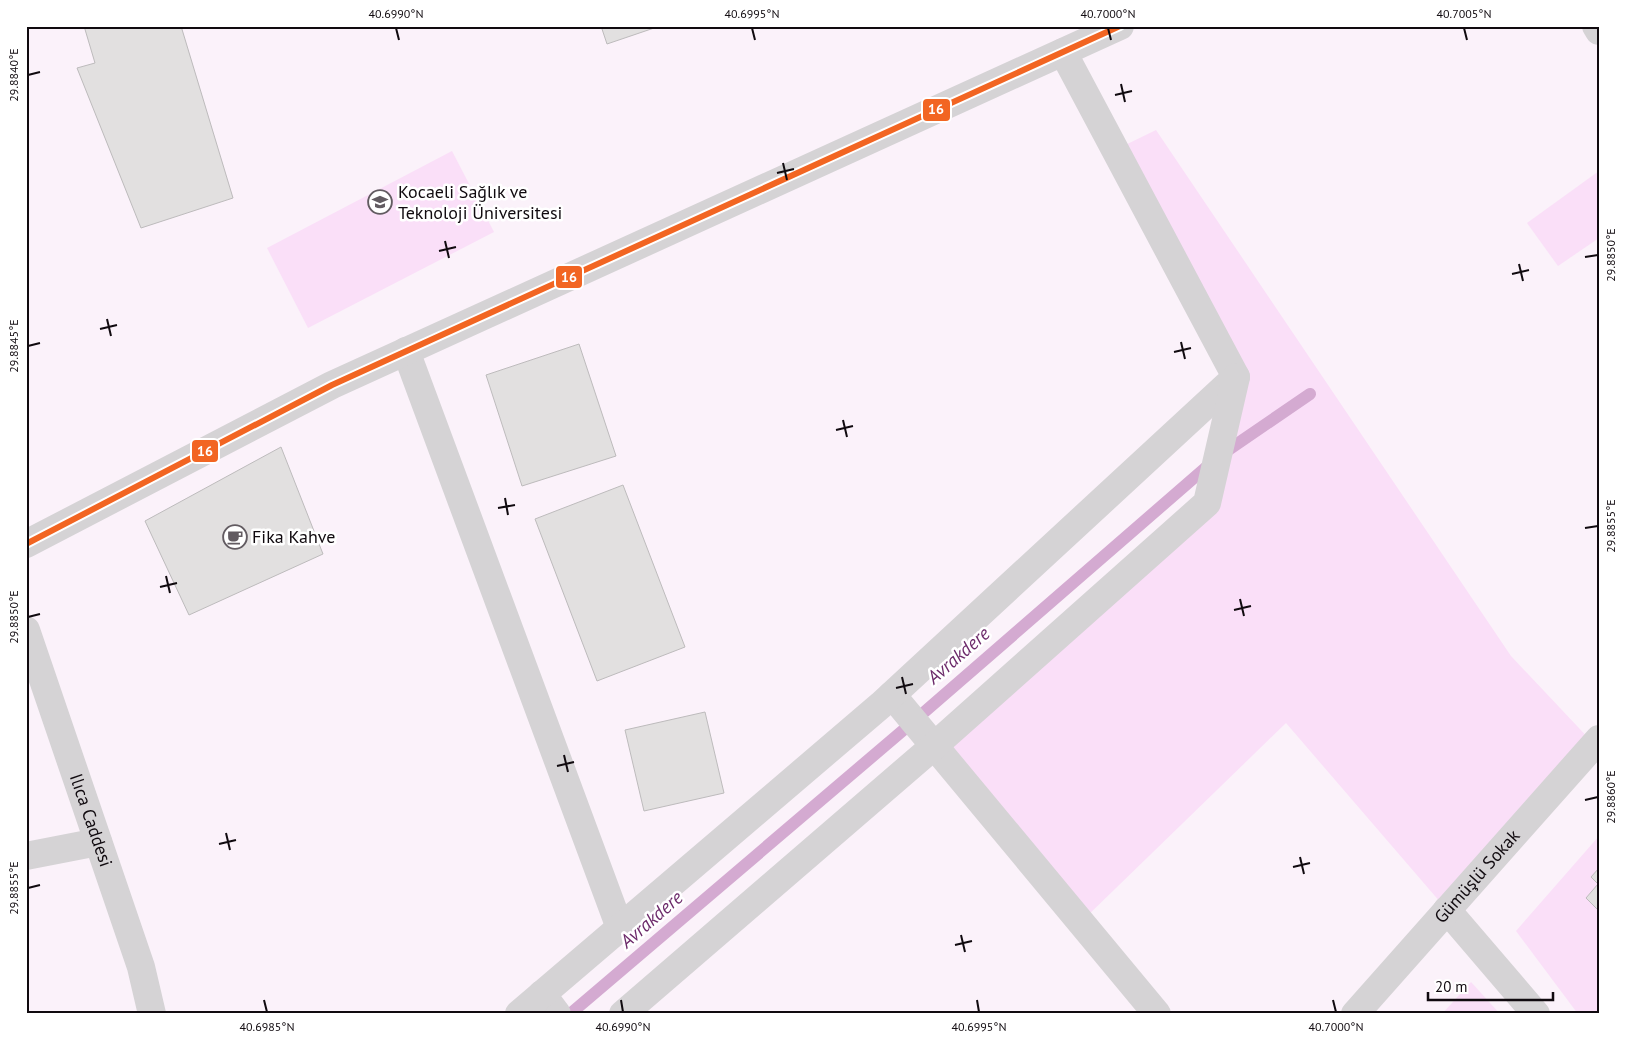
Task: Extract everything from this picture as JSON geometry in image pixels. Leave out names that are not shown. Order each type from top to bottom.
[{"type":"street","points":[[26,544],[332,385],[1120,26]]},
{"type":"street","points":[[1596,26],[1599,31]]},
{"type":"street","points":[[623,1014],[934,746],[1207,503],[1236,377],[1063,52]]},
{"type":"street","points":[[406,351],[620,928]]},
{"type":"street","points":[[519,1014],[549,1004],[620,928],[892,695],[1236,377]]},
{"type":"street","name":"Ilıca Caddesi","points":[[26,630],[141,967],[152,1014]]},
{"type":"street","points":[[892,695],[1157,1014]]},
{"type":"street","name":"Gümüşlü Sokak","points":[[1355,1014],[1599,739]]},
{"type":"street","points":[[26,856],[98,842]]},
{"type":"street","points":[[1447,910],[1536,1014]]},
{"type":"shaded area","points":[[1156,130],[1511,656],[1594,744],[1447,910],[1286,723],[1081,922],[934,746],[1207,503],[1236,377],[1115,150]]},
{"type":"shaded area","points":[[452,151],[494,232],[308,328],[267,248]]},
{"type":"shaded area","points":[[1599,171],[1599,238],[1558,266],[1527,223]]},
{"type":"shaded area","points":[[1599,836],[1599,1014],[1578,1014],[1516,931]]},
{"type":"shaded area","points":[[1471,982],[1500,1014],[1442,1014]]},
{"type":"building","points":[[84,26],[181,26],[233,198],[141,228],[77,68],[95,63]]},
{"type":"building","points":[[601,26],[660,26],[607,44]]},
{"type":"building","points":[[579,344],[616,456],[522,486],[486,375]]},
{"type":"building","name":"Fika Kahve","points":[[281,447],[323,554],[189,615],[145,521]]},
{"type":"building","points":[[623,485],[685,647],[597,681],[535,519]]},
{"type":"building","points":[[705,712],[724,793],[644,811],[625,730]]},
{"type":"building","points":[[1599,868],[1599,911],[1586,898],[1598,884],[1591,877]]},
{"type":"waterway","name":"Avrakdere","points":[[570,1014],[914,721],[1218,457],[1310,394]]},
{"type":"transit line","name":"16","points":[[26,544],[332,385],[1120,26]]},
{"type":"place","name":"Kocaeli Sağlık ve Teknoloji Üniversitesi","points":[[380,202]]},
{"type":"place","name":"Fika Kahve","points":[[235,537]]}]
